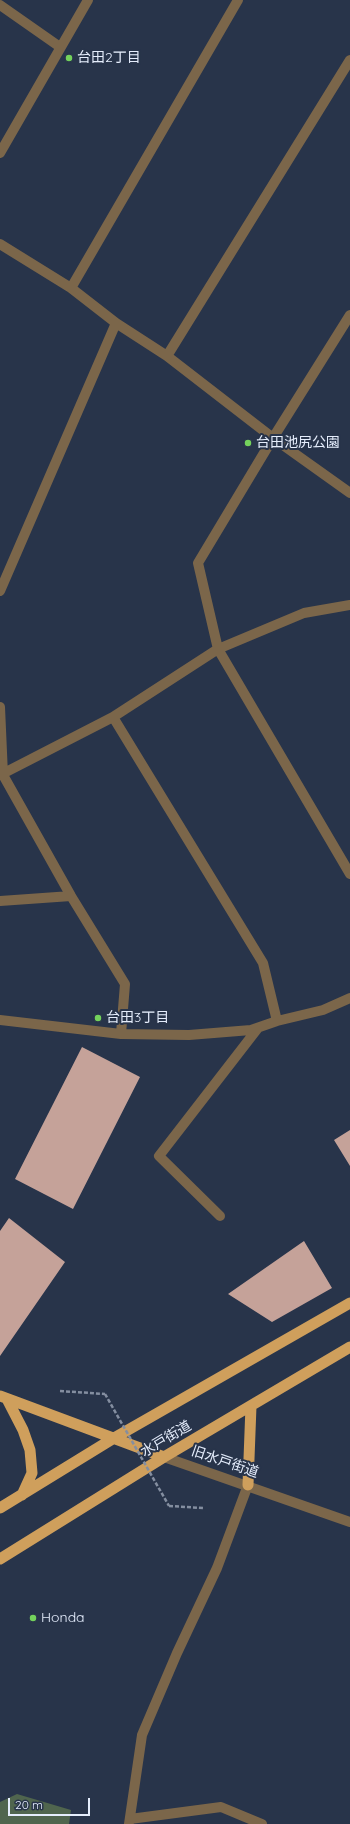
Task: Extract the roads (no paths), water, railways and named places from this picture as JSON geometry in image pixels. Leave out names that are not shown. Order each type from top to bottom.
[{"type":"highway","name":"水戸街道","points":[[0,1508],[114,1438],[350,1303]]},
{"type":"highway","name":"水戸街道","points":[[0,1559],[164,1457],[350,1347]]},
{"type":"highway","name":"旧水戸街道","points":[[3,1398],[164,1457]]},
{"type":"highway","points":[[3,1398],[24,1430],[30,1450],[32,1473],[22,1495]]},
{"type":"highway","points":[[248,1485],[251,1406]]},
{"type":"street","points":[[0,153],[88,0]]},
{"type":"street","points":[[71,288],[238,0]]},
{"type":"street","points":[[0,5],[60,47]]},
{"type":"street","points":[[167,356],[350,60]]},
{"type":"street","points":[[0,244],[71,288],[116,323],[167,356],[273,438],[350,493]]},
{"type":"street","points":[[350,315],[273,438],[198,563],[218,649],[350,874]]},
{"type":"street","points":[[0,591],[116,323]]},
{"type":"street","points":[[2,775],[114,717],[218,649],[304,613],[349,607]]},
{"type":"street","points":[[0,707],[2,775],[125,984],[121,1034]]},
{"type":"street","points":[[114,717],[263,963],[277,1021]]},
{"type":"street","points":[[0,901],[72,896]]},
{"type":"street","points":[[0,1020],[121,1034],[189,1035],[251,1030],[277,1021],[323,1010],[350,998]]},
{"type":"street","points":[[220,1216],[159,1156],[258,1028]]},
{"type":"street","name":"旧水戸街道","points":[[164,1457],[248,1485],[350,1522]]},
{"type":"street","points":[[248,1485],[217,1568],[177,1652],[142,1735],[129,1821],[222,1807],[262,1824]]},
{"type":"place","name":"台田2丁目","points":[[69,58]]},
{"type":"place","name":"台田池尻公園","points":[[248,443]]},
{"type":"place","name":"台田3丁目","points":[[98,1018]]},
{"type":"place","name":"Honda","points":[[33,1618]]}]
